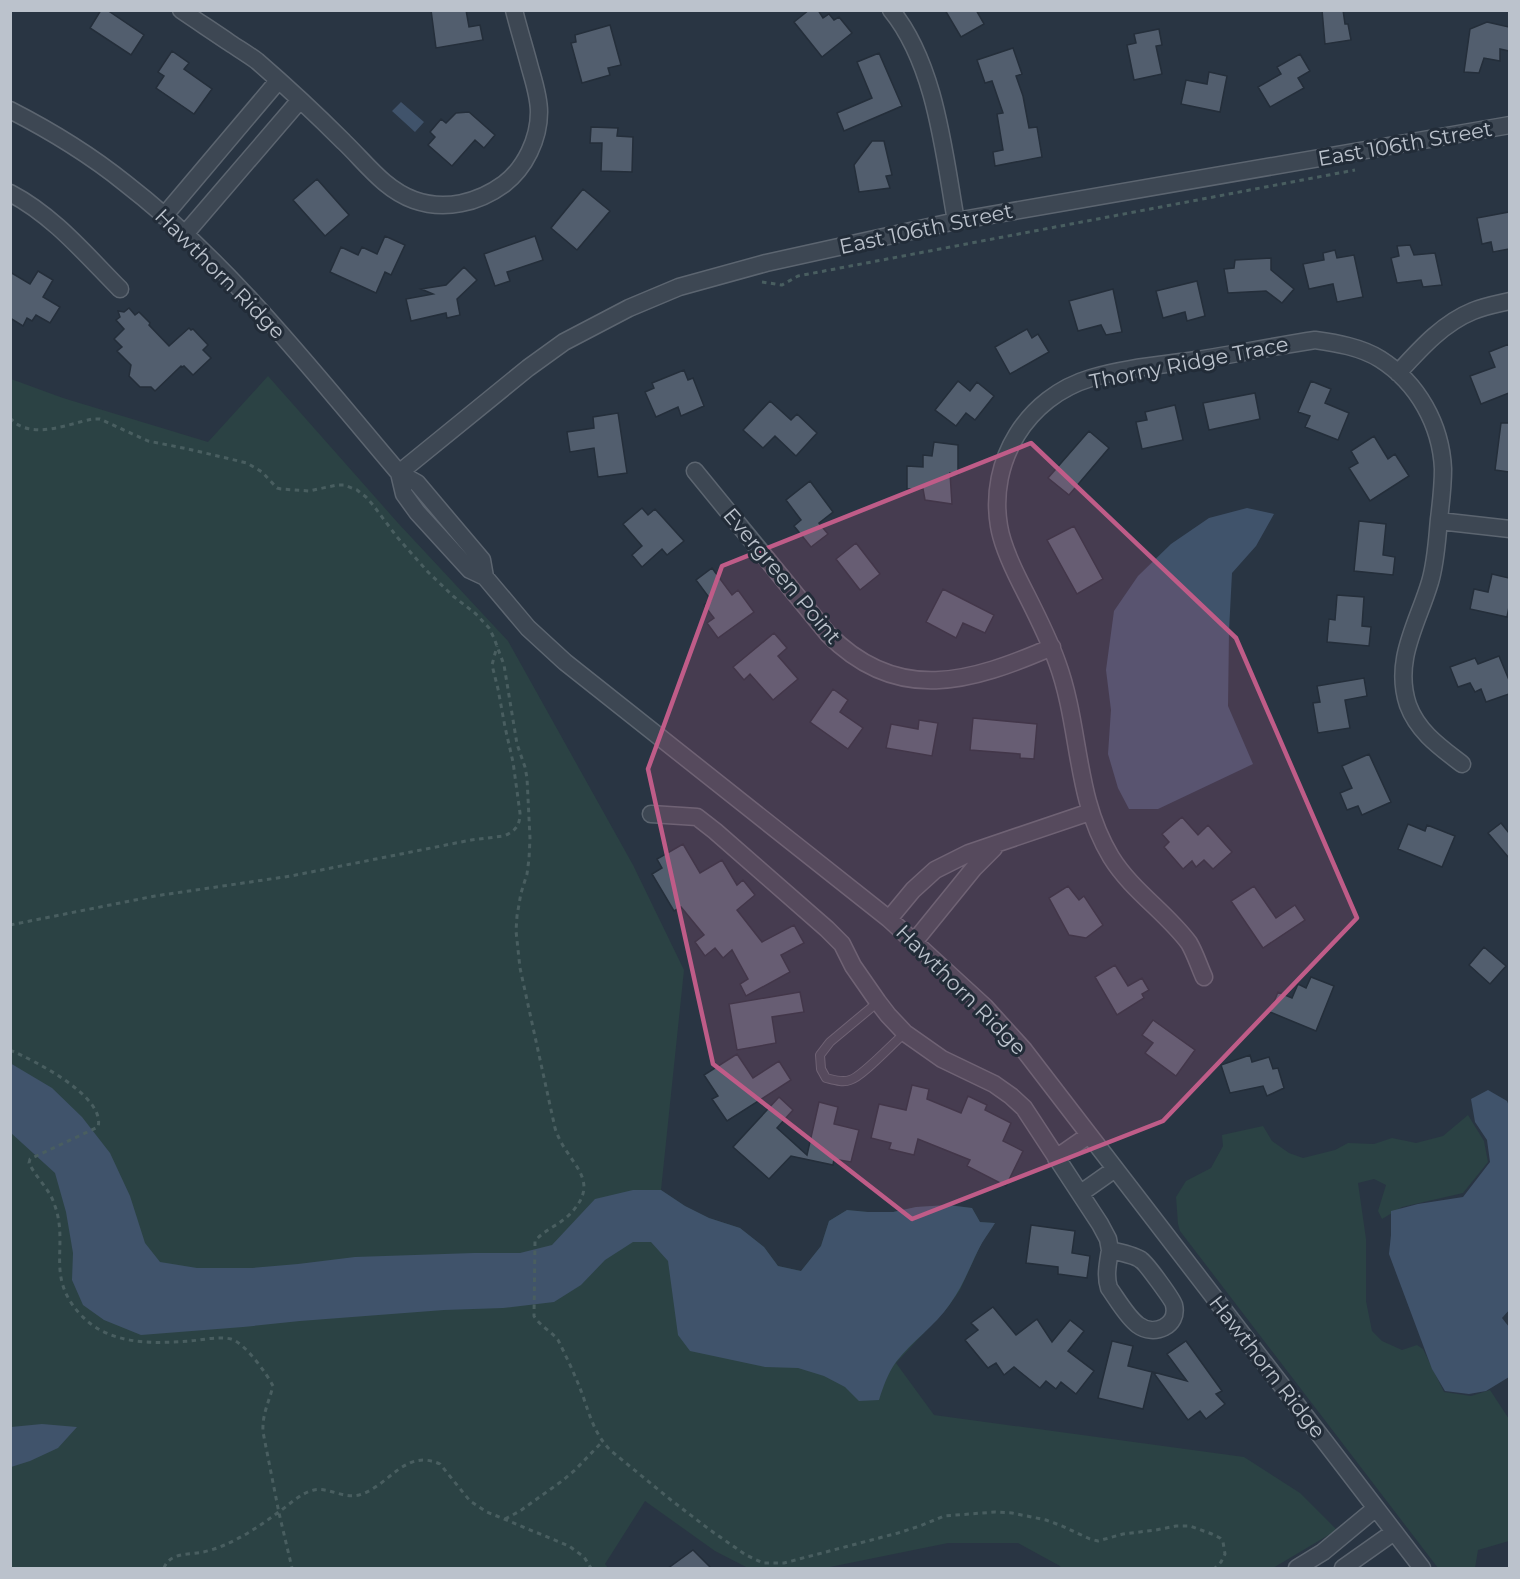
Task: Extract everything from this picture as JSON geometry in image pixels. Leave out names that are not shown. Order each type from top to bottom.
[{"type":"street","points":[[181,10],[255,60],[395,191],[413,200],[449,205],[480,198],[509,180],[520,168],[530,151],[537,131],[539,112],[537,92],[514,10]]},
{"type":"street","points":[[891,10],[899,20],[920,60],[932,95],[956,221]]},
{"type":"street","points":[[164,216],[278,81]]},
{"type":"street","points":[[185,234],[300,100]]},
{"type":"street","name":"Hawthorn Ridge","points":[[11,110],[49,130],[126,183],[185,234],[248,296],[399,473],[417,483],[482,560],[485,577],[528,628],[565,662],[889,919],[985,1007],[1024,1050],[1422,1569]]},
{"type":"street","name":"East 106th Street","points":[[399,473],[528,368],[564,342],[629,308],[679,287],[721,275],[956,221],[1509,125]]},
{"type":"street","points":[[10,193],[26,201],[56,225],[120,289]]},
{"type":"street","points":[[1398,373],[1441,330],[1472,311],[1509,301]]},
{"type":"street","name":"Thorny Ridge Trace","points":[[1204,977],[1190,945],[1122,874],[1096,828],[1083,785],[1068,694],[1052,647],[1014,570],[1002,540],[996,503],[1002,464],[1020,429],[1037,408],[1065,390],[1090,378],[1315,340],[1362,351],[1379,358],[1398,373],[1410,385],[1431,417],[1438,434],[1443,469],[1439,521],[1430,580],[1405,652],[1404,682],[1408,704],[1417,724],[1433,742],[1462,764]]},
{"type":"street","name":"Evergreen Point","points":[[695,471],[828,634],[838,645],[866,665],[895,676],[925,680],[953,680],[986,673],[1052,647]]},
{"type":"street","points":[[1439,521],[1509,529]]},
{"type":"street","points":[[889,919],[913,890],[935,870],[969,854],[1090,812]]},
{"type":"street","points":[[651,814],[697,817],[716,831],[842,944],[853,966],[878,1002],[905,1033],[942,1059],[994,1084],[1024,1108],[1081,1192],[1108,1239],[1110,1250],[1107,1283],[1109,1288],[1143,1329],[1159,1330],[1165,1327],[1173,1320],[1173,1302],[1141,1259],[1110,1250]]},
{"type":"street","points":[[914,942],[974,868],[999,843]]},
{"type":"street","points":[[1056,1158],[1089,1135]]},
{"type":"street","points":[[1081,1192],[1115,1169]]},
{"type":"street","points":[[1297,1569],[1323,1552],[1376,1508]]},
{"type":"street","points":[[1343,1569],[1394,1532]]},
{"type":"lane","points":[[878,1002],[830,1042],[820,1055],[821,1069],[826,1078],[840,1081],[851,1080],[905,1033]]},
{"type":"path","points":[[754,283],[782,285],[798,276],[1359,169]]},
{"type":"path","points":[[10,418],[21,426],[42,429],[100,419],[148,441],[247,464],[262,472],[277,488],[309,491],[337,484],[351,487],[366,496],[397,537],[428,572],[489,628],[497,645],[508,684],[517,744],[525,766],[528,797],[529,860],[517,915],[516,931],[520,968],[555,1128],[561,1143],[582,1176],[584,1188],[581,1200],[573,1210],[562,1221],[537,1238],[534,1245],[534,1316],[558,1340],[602,1442],[671,1500],[746,1555],[763,1563],[784,1563],[898,1533],[945,1516],[995,1512],[1046,1520],[1098,1541],[1123,1534],[1190,1526],[1212,1534],[1223,1542],[1226,1554],[1215,1569]]},
{"type":"path","points":[[10,925],[155,896],[291,876],[452,843],[509,834],[518,828],[520,813],[513,762],[492,665],[497,645]]},
{"type":"path","points":[[10,1050],[51,1070],[67,1081],[83,1095],[99,1119],[98,1127],[30,1159],[29,1163],[56,1207],[63,1288],[71,1304],[81,1316],[105,1334],[135,1341],[145,1343],[233,1340],[242,1346],[273,1386],[262,1422],[263,1432],[292,1569]]},
{"type":"path","points":[[504,1519],[520,1511],[575,1470],[602,1442]]},
{"type":"path","points":[[164,1569],[169,1559],[205,1552],[254,1530],[297,1498],[313,1490],[320,1489],[348,1496],[362,1494],[408,1463],[422,1459],[433,1460],[440,1464],[470,1501],[487,1512],[569,1546],[584,1557],[591,1569]]},
{"type":"highlighted area","points":[[1031,443],[1236,638],[1357,918],[1163,1121],[912,1219],[713,1064],[648,769],[722,566]]},
{"type":"green space","points":[[268,376],[398,523],[508,641],[633,865],[684,970],[661,1190],[709,1218],[740,1228],[764,1247],[778,1266],[801,1271],[821,1246],[829,1221],[847,1210],[893,1212],[916,1207],[948,1205],[972,1208],[980,1222],[995,1223],[982,1242],[960,1290],[948,1307],[896,1363],[934,1415],[1244,1457],[1300,1493],[1337,1530],[1273,1568],[1061,1568],[1018,1543],[948,1543],[825,1568],[748,1568],[715,1551],[645,1501],[605,1564],[608,1568],[11,1568],[11,379],[63,398],[208,442]]},
{"type":"green space","points":[[1468,1115],[1484,1141],[1488,1162],[1463,1193],[1402,1207],[1382,1219],[1378,1211],[1386,1185],[1374,1179],[1358,1183],[1366,1239],[1366,1301],[1372,1331],[1382,1341],[1402,1350],[1417,1345],[1423,1349],[1444,1392],[1471,1396],[1490,1390],[1509,1419],[1509,1541],[1478,1550],[1475,1568],[1438,1568],[1180,1231],[1176,1197],[1186,1181],[1211,1168],[1223,1146],[1222,1135],[1263,1126],[1272,1141],[1289,1153],[1303,1158],[1335,1150],[1348,1143],[1374,1144],[1392,1138],[1416,1143],[1443,1136]]},
{"type":"water","points":[[401,102],[424,122],[415,132],[392,111]]},
{"type":"water","points":[[1247,508],[1274,514],[1256,546],[1232,573],[1228,706],[1253,764],[1158,809],[1129,809],[1118,788],[1108,754],[1111,710],[1106,670],[1114,611],[1138,576],[1171,544],[1209,518]]},
{"type":"water","points":[[10,1063],[52,1088],[82,1117],[110,1153],[130,1196],[145,1243],[160,1262],[197,1268],[252,1268],[355,1257],[520,1253],[552,1245],[595,1199],[633,1190],[661,1190],[709,1218],[740,1228],[764,1247],[778,1266],[801,1271],[821,1246],[829,1221],[847,1210],[893,1212],[916,1207],[948,1205],[972,1208],[980,1222],[995,1223],[982,1243],[955,1297],[944,1312],[896,1362],[879,1400],[859,1401],[845,1387],[824,1376],[798,1368],[765,1367],[690,1351],[678,1335],[668,1261],[651,1242],[633,1242],[605,1260],[581,1285],[554,1302],[503,1308],[444,1310],[141,1335],[104,1320],[83,1305],[72,1280],[73,1253],[66,1212],[55,1173],[11,1133]]},
{"type":"water","points":[[1488,1090],[1507,1101],[1509,1106],[1510,1309],[1502,1318],[1509,1327],[1509,1377],[1486,1391],[1469,1394],[1445,1391],[1432,1369],[1389,1254],[1391,1211],[1463,1197],[1490,1162],[1487,1140],[1475,1122],[1471,1099]]},
{"type":"water","points":[[42,1424],[77,1427],[58,1448],[11,1467],[11,1427]]},
{"type":"building","points":[[101,10],[107,10],[144,35],[131,55],[90,28]]},
{"type":"building","points":[[431,10],[466,10],[469,27],[480,25],[483,40],[436,48]]},
{"type":"building","points":[[809,10],[818,10],[823,18],[829,14],[834,20],[839,17],[852,33],[822,57],[794,22]]},
{"type":"building","points":[[945,10],[976,10],[984,24],[961,37]]},
{"type":"building","points":[[1322,10],[1343,10],[1351,40],[1325,44]]},
{"type":"building","points":[[1487,22],[1509,27],[1509,51],[1500,49],[1500,61],[1484,58],[1479,73],[1464,72],[1470,29]]},
{"type":"building","points":[[610,25],[621,65],[608,68],[610,75],[582,83],[571,43],[576,42],[575,35]]},
{"type":"building","points":[[1159,29],[1162,45],[1156,46],[1162,74],[1134,80],[1127,45],[1136,43],[1134,34]]},
{"type":"building","points":[[1013,48],[1022,74],[1016,76],[1023,96],[1029,128],[1037,127],[1042,157],[995,166],[993,152],[1003,150],[997,114],[1003,113],[992,81],[985,83],[977,60]]},
{"type":"building","points":[[172,51],[189,63],[184,69],[212,89],[194,114],[156,88],[164,76],[158,72]]},
{"type":"building","points":[[879,53],[902,106],[844,131],[837,113],[872,98],[857,62]]},
{"type":"building","points":[[1300,54],[1310,71],[1298,78],[1304,88],[1270,107],[1258,87],[1281,74],[1277,67]]},
{"type":"building","points":[[1209,72],[1227,76],[1220,112],[1181,104],[1186,80],[1207,84]]},
{"type":"building","points":[[469,112],[495,135],[484,148],[475,140],[452,166],[428,145],[435,137],[430,132],[441,119],[446,123],[456,113]]},
{"type":"building","points":[[591,127],[618,128],[617,136],[633,137],[632,172],[601,171],[602,143],[590,143]]},
{"type":"building","points":[[872,141],[884,141],[892,175],[886,176],[890,188],[859,192],[854,165]]},
{"type":"building","points":[[317,179],[349,215],[325,236],[293,200]]},
{"type":"building","points":[[583,189],[610,211],[577,250],[551,228]]},
{"type":"building","points":[[1509,212],[1509,249],[1493,252],[1491,242],[1482,244],[1477,218]]},
{"type":"building","points":[[385,236],[405,245],[391,275],[385,272],[376,293],[330,272],[341,247],[358,255],[362,247],[377,254]]},
{"type":"building","points":[[535,236],[543,260],[507,272],[510,281],[495,286],[484,254]]},
{"type":"building","points":[[1410,245],[1414,255],[1435,253],[1442,285],[1423,287],[1421,280],[1397,283],[1391,258],[1399,256],[1397,246]]},
{"type":"building","points":[[1335,250],[1337,258],[1354,255],[1363,297],[1337,302],[1333,284],[1309,289],[1303,264],[1324,260],[1323,253]]},
{"type":"building","points":[[1271,258],[1271,270],[1294,289],[1282,303],[1266,291],[1228,293],[1224,269],[1234,268],[1235,260]]},
{"type":"building","points":[[464,267],[477,280],[457,299],[460,315],[447,318],[446,313],[411,321],[406,299],[433,294],[421,289],[446,285]]},
{"type":"building","points":[[38,271],[53,280],[43,297],[60,307],[50,323],[36,315],[32,321],[27,318],[23,326],[10,318],[10,272],[30,284]]},
{"type":"building","points":[[1197,281],[1205,316],[1187,321],[1185,312],[1163,318],[1156,291]]},
{"type":"building","points":[[1113,289],[1122,332],[1106,335],[1101,325],[1078,331],[1069,301]]},
{"type":"building","points":[[129,308],[135,315],[139,312],[169,346],[189,328],[193,329],[208,345],[203,350],[211,358],[193,375],[181,366],[155,391],[151,387],[140,387],[129,376],[131,365],[117,351],[122,347],[114,339],[124,329],[116,320],[120,317],[118,311],[124,312]]},
{"type":"building","points":[[1027,329],[1032,338],[1038,334],[1049,352],[1010,374],[995,347]]},
{"type":"building","points":[[1509,344],[1509,393],[1481,404],[1470,376],[1495,367],[1489,352]]},
{"type":"building","points":[[684,370],[688,380],[693,378],[704,406],[681,416],[678,407],[656,417],[645,392],[654,388],[652,383]]},
{"type":"building","points":[[958,381],[970,391],[977,382],[994,396],[975,420],[966,413],[956,426],[935,410]]},
{"type":"building","points":[[1311,381],[1331,389],[1325,403],[1349,413],[1338,440],[1305,427],[1310,416],[1298,412]]},
{"type":"building","points":[[1255,393],[1260,419],[1209,430],[1203,403]]},
{"type":"building","points":[[770,401],[791,420],[797,414],[817,433],[796,456],[775,436],[763,448],[743,430]]},
{"type":"building","points":[[1175,405],[1183,440],[1142,449],[1136,422],[1147,420],[1145,412]]},
{"type":"building","points":[[618,413],[627,473],[598,477],[594,448],[570,452],[567,432],[594,428],[593,417]]},
{"type":"building","points":[[1501,423],[1509,423],[1509,472],[1495,470]]},
{"type":"building","points":[[1089,431],[1109,448],[1069,495],[1048,478]]},
{"type":"building","points":[[1374,436],[1388,459],[1395,454],[1409,476],[1370,501],[1349,468],[1358,463],[1351,451]]},
{"type":"building","points":[[934,442],[958,445],[958,475],[950,473],[952,504],[925,500],[923,489],[907,489],[907,466],[923,467],[923,455],[932,456]]},
{"type":"building","points":[[810,481],[833,512],[819,523],[828,534],[811,547],[794,526],[801,520],[786,500]]},
{"type":"building","points":[[642,508],[648,515],[655,509],[684,541],[667,555],[662,549],[642,567],[632,555],[642,546],[623,524]]},
{"type":"building","points":[[1359,521],[1386,524],[1383,555],[1395,557],[1393,575],[1354,571]]},
{"type":"building","points":[[1074,526],[1103,579],[1077,594],[1047,540]]},
{"type":"building","points":[[856,543],[880,574],[860,590],[836,559]]},
{"type":"building","points":[[712,568],[732,595],[738,590],[754,612],[718,638],[707,623],[714,618],[704,605],[711,600],[696,580]]},
{"type":"building","points":[[1492,574],[1509,578],[1507,617],[1470,609],[1474,589],[1488,592]]},
{"type":"building","points":[[943,589],[994,615],[985,633],[963,623],[956,638],[926,622]]},
{"type":"building","points":[[1337,595],[1364,597],[1362,626],[1371,627],[1369,646],[1327,642],[1329,619],[1335,620]]},
{"type":"building","points":[[774,633],[787,648],[778,656],[798,679],[773,700],[750,674],[744,680],[733,667]]},
{"type":"building","points":[[1499,656],[1509,680],[1509,694],[1486,702],[1481,689],[1475,692],[1470,683],[1458,687],[1450,667],[1475,658],[1478,664]]},
{"type":"building","points":[[1364,678],[1367,696],[1345,700],[1350,728],[1318,733],[1313,703],[1320,702],[1317,686]]},
{"type":"building","points":[[833,689],[848,700],[840,712],[863,728],[848,749],[810,722]]},
{"type":"building","points":[[973,718],[1037,724],[1034,759],[1020,758],[1020,754],[970,750]]},
{"type":"building","points":[[919,720],[938,723],[932,756],[886,748],[891,724],[918,729]]},
{"type":"building","points":[[1369,754],[1391,802],[1362,815],[1358,806],[1347,810],[1340,793],[1352,788],[1342,766]]},
{"type":"building","points":[[1182,817],[1198,835],[1208,825],[1232,852],[1213,869],[1204,860],[1196,867],[1192,861],[1183,869],[1164,847],[1169,842],[1162,834]]},
{"type":"building","points":[[1501,823],[1509,833],[1509,858],[1488,833]]},
{"type":"building","points":[[1408,824],[1425,831],[1427,825],[1455,836],[1442,867],[1398,849]]},
{"type":"building","points":[[683,844],[700,873],[722,860],[737,885],[743,880],[755,895],[737,910],[762,942],[794,925],[804,943],[781,955],[790,972],[746,996],[740,984],[748,979],[732,950],[723,958],[715,948],[705,956],[695,942],[704,935],[681,907],[674,911],[652,874],[662,868],[657,859]]},
{"type":"building","points":[[1068,886],[1079,900],[1084,896],[1103,925],[1086,938],[1069,935],[1049,898]]},
{"type":"building","points":[[1254,886],[1276,918],[1295,905],[1305,920],[1263,948],[1231,901]]},
{"type":"building","points":[[1484,947],[1506,966],[1490,984],[1469,965]]},
{"type":"building","points":[[1115,965],[1128,986],[1142,978],[1149,990],[1142,994],[1144,998],[1117,1015],[1095,977]]},
{"type":"building","points":[[1311,977],[1334,986],[1316,1031],[1270,1012],[1278,992],[1292,998],[1298,984],[1306,988]]},
{"type":"building","points":[[800,992],[804,1012],[772,1017],[776,1043],[737,1050],[729,1004]]},
{"type":"building","points":[[1153,1020],[1195,1050],[1176,1076],[1145,1053],[1153,1043],[1142,1035]]},
{"type":"building","points":[[737,1054],[753,1078],[779,1061],[791,1080],[727,1121],[712,1099],[718,1096],[704,1075]]},
{"type":"building","points":[[1250,1055],[1252,1062],[1269,1057],[1273,1069],[1278,1068],[1284,1088],[1267,1096],[1263,1086],[1230,1093],[1221,1065]]},
{"type":"building","points":[[912,1085],[929,1089],[927,1099],[961,1113],[968,1096],[987,1105],[985,1110],[1011,1123],[1003,1141],[1023,1151],[1006,1186],[967,1166],[970,1160],[918,1139],[914,1155],[889,1149],[891,1143],[871,1138],[879,1104],[906,1110]]},
{"type":"building","points":[[779,1097],[793,1110],[777,1128],[807,1155],[819,1102],[838,1107],[834,1124],[859,1130],[851,1162],[834,1159],[833,1165],[791,1156],[769,1179],[733,1147]]},
{"type":"building","points":[[1031,1225],[1075,1231],[1072,1253],[1090,1256],[1087,1278],[1058,1274],[1058,1267],[1026,1263]]},
{"type":"building","points":[[993,1307],[1016,1335],[1037,1319],[1052,1342],[1070,1320],[1084,1331],[1068,1351],[1094,1371],[1076,1394],[1061,1382],[1056,1389],[1046,1381],[1040,1388],[1014,1367],[1004,1375],[996,1363],[988,1368],[965,1340],[978,1330],[971,1323]]},
{"type":"building","points":[[1112,1341],[1133,1346],[1128,1366],[1152,1372],[1143,1409],[1098,1398]]},
{"type":"building","points":[[1186,1341],[1222,1391],[1216,1394],[1225,1404],[1206,1419],[1200,1411],[1188,1420],[1153,1372],[1187,1381],[1167,1354]]},
{"type":"building","points":[[693,1550],[712,1569],[667,1569]]}]
